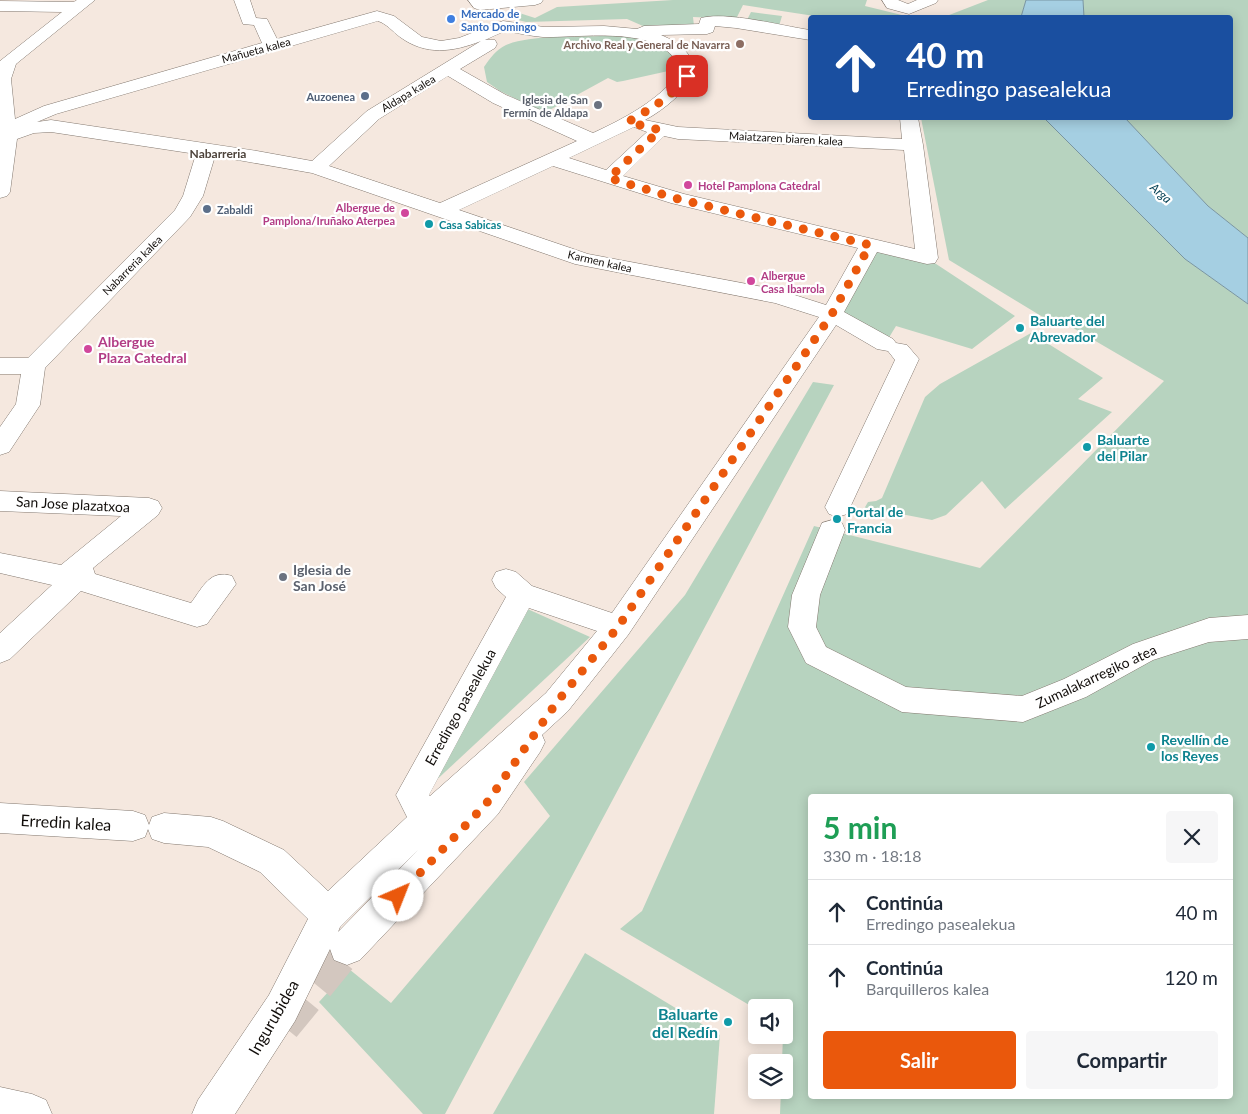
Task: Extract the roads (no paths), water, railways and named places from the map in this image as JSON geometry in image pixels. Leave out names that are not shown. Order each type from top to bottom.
[{"type":"street","points":[[242,0],[271,45]]},
{"type":"street","points":[[478,2],[535,0]]},
{"type":"street","points":[[890,0],[893,5],[909,9],[930,0]]},
{"type":"street","points":[[440,211],[628,122],[654,106],[673,91],[683,82],[689,72],[688,64],[668,44],[648,36],[630,33],[545,32],[502,26],[478,2]]},
{"type":"street","points":[[0,6],[27,3],[82,4]]},
{"type":"street","points":[[0,192],[4,136],[2,79],[4,62],[82,4]]},
{"type":"street","name":"Mañueta kalea","points":[[4,136],[31,116],[271,45],[377,16],[386,18],[415,42],[442,46],[469,41],[502,26]]},
{"type":"street","points":[[630,33],[650,30],[707,29],[707,21],[726,26],[808,35]]},
{"type":"street","name":"Aldapa kalea","points":[[316,168],[373,115],[485,47],[500,34],[502,26]]},
{"type":"street","points":[[448,69],[462,79],[592,140]]},
{"type":"street","points":[[552,158],[678,199],[927,258],[910,120]]},
{"type":"street","name":"Maiatzaren biaren kalea","points":[[628,122],[678,133],[914,145]]},
{"type":"street","points":[[4,136],[32,128],[51,126],[257,156],[316,168]]},
{"type":"street","points":[[609,178],[660,130]]},
{"type":"street","name":"Nabarreria kalea","points":[[34,366],[183,212],[193,196],[207,150]]},
{"type":"street","name":"Karmen kalea","points":[[316,168],[583,259],[779,297],[832,314],[892,347]]},
{"type":"street","points":[[347,948],[486,804],[557,702],[618,627],[832,314],[870,245]]},
{"type":"street","name":"Zumalakarregiko atea","points":[[892,347],[907,359],[831,530],[806,595],[802,627],[816,655],[902,699],[1023,709],[1075,688],[1143,652],[1209,630],[1248,627]]},
{"type":"street","points":[[0,366],[34,366],[28,405],[0,446]]},
{"type":"street","name":"San Jose plazatxoa","points":[[0,501],[148,508],[72,570],[82,573],[76,579]]},
{"type":"street","points":[[0,563],[76,579],[197,616],[222,584]]},
{"type":"street","points":[[0,651],[76,579]]},
{"type":"street","name":"Erredingo pasealekua","points":[[426,821],[412,795],[514,587],[618,627]]},
{"type":"street","points":[[328,915],[426,821],[557,702]]},
{"type":"street","name":"Erredin kalea","points":[[0,818],[211,832],[272,861],[328,915]]},
{"type":"street","name":"Ingurubidea","points":[[212,1114],[282,1008],[328,915]]},
{"type":"street","points":[[0,1107],[32,1114]]},
{"type":"water","points":[[1026,0],[1083,0],[1084,15],[1022,15]]},
{"type":"water","name":"Arga","points":[[1046,120],[1127,120],[1208,206],[1248,238],[1248,304],[1185,259]]},
{"type":"tunnel","points":[[283,1026],[347,948]]},
{"type":"place","name":"Mercado de Santo Domingo","points":[[451,19]]},
{"type":"place","name":"Archivo Real y General de Navarra","points":[[740,44]]},
{"type":"place","name":"Auzoenea","points":[[365,96]]},
{"type":"place","name":"Iglesia de San Fermín de Aldapa","points":[[598,105]]},
{"type":"place","name":"Hotel Pamplona Catedral","points":[[688,185]]},
{"type":"place","name":"Zabaldi","points":[[207,209]]},
{"type":"place","name":"Albergue de Pamplona/Iruñako Aterpea","points":[[405,213]]},
{"type":"place","name":"Casa Sabicas","points":[[429,224]]},
{"type":"place","name":"Albergue Casa Ibarrola","points":[[751,281]]},
{"type":"place","name":"Baluarte del Abrevador","points":[[1020,328]]},
{"type":"place","name":"Albergue Plaza Catedral","points":[[88,349]]},
{"type":"place","name":"Baluarte del Pilar","points":[[1087,447]]},
{"type":"place","name":"Portal de Francia","points":[[837,519]]},
{"type":"place","name":"Iglesia de San José","points":[[283,577]]},
{"type":"place","name":"Revellín de los Reyes","points":[[1151,747]]},
{"type":"place","name":"Baluarte del Redín","points":[[728,1022]]},
{"type":"district","name":"Nabarreria","points":[[218,153]]}]
